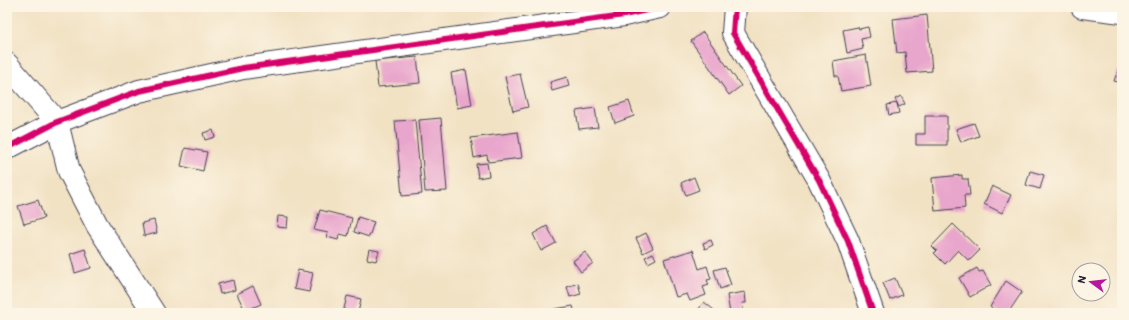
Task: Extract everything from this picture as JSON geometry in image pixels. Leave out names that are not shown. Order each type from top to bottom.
[{"type":"street","points":[[7,148],[57,122],[139,91],[243,68],[586,20],[660,7]]},
{"type":"street","points":[[735,7],[733,33],[819,180],[848,240],[873,313]]},
{"type":"street","points":[[1082,7],[1122,12]]},
{"type":"street","points":[[7,64],[57,122],[69,171],[97,225],[154,313]]},
{"type":"building","points":[[927,15],[932,71],[907,73],[905,52],[897,53],[893,19]]},
{"type":"building","points":[[858,27],[859,29],[868,27],[870,37],[861,39],[863,49],[847,53],[843,30]]},
{"type":"building","points":[[703,32],[741,86],[729,95],[691,41]]},
{"type":"building","points":[[866,55],[871,86],[841,91],[838,76],[835,76],[833,61]]},
{"type":"building","points":[[417,57],[420,83],[378,87],[375,61]]},
{"type":"building","points":[[466,70],[472,105],[457,108],[451,73]]},
{"type":"building","points":[[1118,70],[1122,71],[1122,83],[1114,81]]},
{"type":"building","points":[[520,74],[528,107],[513,111],[505,77]]},
{"type":"building","points":[[567,77],[569,86],[552,91],[550,82]]},
{"type":"building","points":[[901,96],[905,104],[899,107],[895,99]]},
{"type":"building","points":[[629,101],[634,116],[615,123],[610,107]]},
{"type":"building","points":[[897,103],[899,113],[889,115],[887,105]]},
{"type":"building","points":[[595,108],[598,127],[579,129],[576,111]]},
{"type":"building","points":[[925,116],[947,116],[947,145],[916,145],[916,134],[925,134]]},
{"type":"building","points":[[441,118],[447,191],[425,192],[419,120]]},
{"type":"building","points":[[415,120],[422,194],[402,196],[395,121]]},
{"type":"building","points":[[974,123],[979,136],[961,142],[956,129]]},
{"type":"building","points":[[213,130],[215,137],[205,140],[203,133]]},
{"type":"building","points":[[518,132],[522,158],[488,162],[487,155],[474,158],[471,138]]},
{"type":"building","points":[[185,148],[207,152],[203,171],[181,166]]},
{"type":"building","points":[[487,163],[489,176],[478,178],[476,164]]},
{"type":"building","points":[[1030,171],[1044,175],[1040,189],[1026,185]]},
{"type":"building","points":[[962,175],[962,179],[968,179],[970,195],[964,195],[965,208],[935,211],[932,178]]},
{"type":"building","points":[[694,177],[699,190],[686,195],[681,183]]},
{"type":"building","points":[[992,186],[1011,195],[1002,213],[984,204]]},
{"type":"building","points":[[38,200],[44,218],[24,224],[18,206]]},
{"type":"building","points":[[320,210],[352,218],[348,236],[340,234],[338,240],[327,237],[328,233],[314,230]]},
{"type":"building","points":[[278,216],[288,217],[287,228],[277,227]]},
{"type":"building","points":[[358,217],[374,222],[369,237],[354,232]]},
{"type":"building","points":[[154,220],[157,233],[144,236],[142,223]]},
{"type":"building","points":[[953,224],[980,250],[969,261],[958,250],[945,264],[934,253],[937,251],[932,246]]},
{"type":"building","points":[[547,226],[556,243],[541,251],[533,234]]},
{"type":"building","points":[[646,233],[653,248],[643,253],[636,238]]},
{"type":"building","points":[[711,240],[713,245],[705,249],[703,243]]},
{"type":"building","points":[[85,249],[91,268],[75,273],[70,254]]},
{"type":"building","points":[[369,249],[379,251],[376,261],[367,259]]},
{"type":"building","points":[[693,250],[699,269],[707,266],[711,279],[707,280],[709,285],[703,287],[706,295],[690,301],[687,294],[676,297],[664,259]]},
{"type":"building","points":[[585,252],[593,263],[581,272],[573,261]]},
{"type":"building","points":[[653,253],[656,259],[648,263],[645,257]]},
{"type":"building","points":[[725,267],[731,285],[720,289],[714,270]]},
{"type":"building","points":[[977,268],[979,272],[983,271],[991,285],[970,297],[959,278]]},
{"type":"building","points":[[298,270],[313,273],[309,292],[294,289]]},
{"type":"building","points":[[895,278],[902,295],[890,300],[883,283]]},
{"type":"building","points":[[233,280],[235,290],[220,294],[218,284]]},
{"type":"building","points":[[1006,281],[1022,292],[1008,313],[999,313],[990,307]]},
{"type":"building","points":[[578,283],[581,294],[570,297],[567,287]]},
{"type":"building","points":[[253,286],[261,304],[245,311],[237,294]]},
{"type":"building","points":[[745,292],[746,303],[742,303],[744,313],[730,313],[727,295]]},
{"type":"building","points":[[347,296],[361,299],[358,313],[343,313]]},
{"type":"building","points":[[704,302],[714,310],[712,313],[702,313],[698,310]]},
{"type":"building","points":[[573,306],[575,313],[554,313],[554,309]]},
{"type":"cycle path","points":[[7,148],[57,122],[139,91],[243,68],[624,15],[660,7]]},
{"type":"cycle path","points":[[735,7],[733,33],[819,180],[848,241],[873,313]]}]
